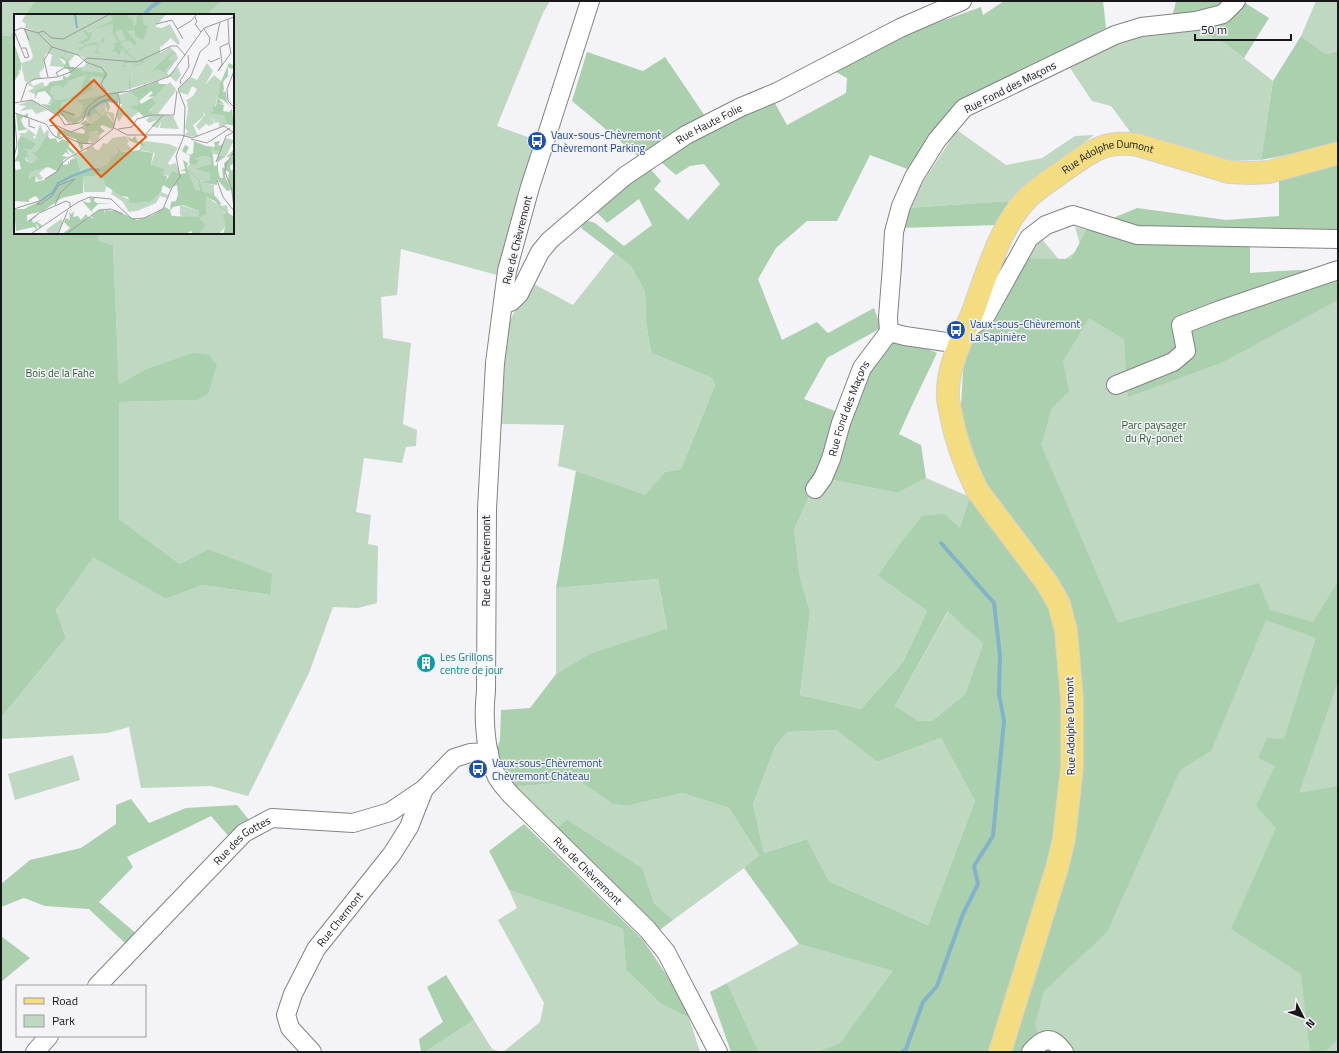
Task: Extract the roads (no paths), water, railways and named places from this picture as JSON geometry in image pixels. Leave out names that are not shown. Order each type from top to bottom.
[{"type":"main road","name":"Rue Adolphe Dumont","points":[[1000,1052],[1057,868],[1064,839],[1072,767],[1072,700],[1066,630],[1059,604],[1047,583],[976,490],[958,444],[948,393],[951,369],[963,337],[1002,234],[1016,211],[1032,194],[1090,153],[1108,144],[1124,143],[1138,145],[1228,172],[1251,173],[1269,172],[1338,153]]},
{"type":"street","name":"Rue de Chèvremont","points":[[590,1],[530,187],[507,271],[502,305],[495,363],[487,509],[486,691],[484,709],[489,752],[497,777],[511,795],[647,929],[666,952],[718,1052]]},
{"type":"street","name":"Rue Haute Folie","points":[[502,305],[512,301],[519,294],[540,252],[550,240],[625,176],[686,135],[741,107],[777,92],[900,28],[962,1]]},
{"type":"street","name":"Rue Fond des Maçons","points":[[815,489],[831,459],[841,423],[862,368],[889,332],[888,317],[894,232],[902,206],[914,177],[937,140],[964,108],[1115,35],[1141,26],[1196,20],[1223,14],[1236,1]]},
{"type":"street","points":[[889,332],[905,336],[963,337],[985,317],[1029,238],[1046,225],[1073,215],[1137,235],[1338,239]]},
{"type":"street","points":[[1116,386],[1173,362],[1186,351],[1181,325],[1220,310],[1338,270]]},
{"type":"street","name":"Rue des Gottes","points":[[99,985],[244,833],[272,818],[353,823],[390,812],[424,789],[454,758],[470,753],[489,752]]},
{"type":"street","name":"Rue Chermont","points":[[312,1052],[290,1028],[286,1015],[293,994],[316,949],[392,854],[409,827],[424,789]]},
{"type":"street","points":[[1031,1052],[1037,1044],[1047,1040],[1054,1042],[1064,1052]]},
{"type":"waterway","points":[[145,14],[151,7],[160,1]]},
{"type":"waterway","points":[[902,1052],[906,1049],[923,1002],[937,986],[963,914],[978,884],[974,866],[993,836],[1004,721],[999,694],[1000,656],[994,603],[941,543]]},
{"type":"place","name":"Vaux-sous-Chèvremont Chèvremont Parking","points":[[537,141]]},
{"type":"place","name":"Vaux-sous-Chèvremont La Sapinière","points":[[956,330]]},
{"type":"place","name":"Les Grillons centre de jour","points":[[426,663]]},
{"type":"place","name":"Vaux-sous-Chèvremont Chèvremont Château","points":[[478,769]]},
{"type":"park label","name":"Bois de la Fahe","points":[[60,373]]},
{"type":"park label","name":"Parc paysager du Ry-ponet","points":[[1154,431]]}]
